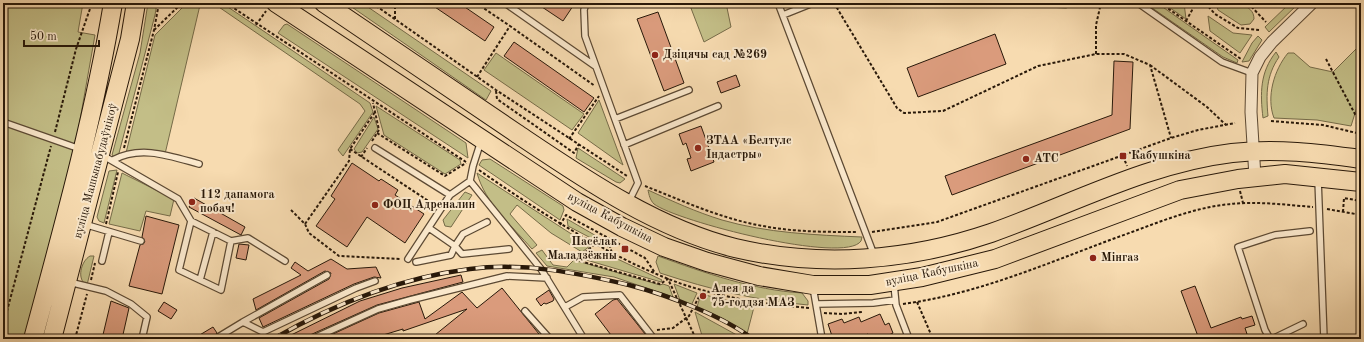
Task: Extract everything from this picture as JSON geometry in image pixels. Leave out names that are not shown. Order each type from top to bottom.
[{"type":"main road","name":"вуліца Машынабудаўнікоў","points":[[33,339],[58,279],[74,221],[83,150],[101,69],[113,3]]},
{"type":"main road","name":"вуліца Машынабудаўнікоў","points":[[74,221],[106,151],[130,39],[136,3]]},
{"type":"main road","name":"вуліца Кабушкіна","points":[[276,3],[576,202],[622,227],[664,247],[685,254],[759,276],[813,285],[870,285],[950,272],[995,259],[1180,190],[1255,177],[1285,174],[1361,182]]},
{"type":"main road","name":"вуліца Кабушкіна","points":[[324,3],[565,166],[628,203],[672,225],[711,241],[763,253],[837,259],[876,259],[930,250],[990,233],[1170,166],[1205,157],[1282,150],[1361,159]]},
{"type":"main road","points":[[101,69],[108,74],[103,119],[106,151]]},
{"type":"main road","points":[[759,276],[763,253]]},
{"type":"main road","name":"вуліца Машынабудаўнікоў","points":[[52,339],[58,279]]},
{"type":"street","points":[[1255,177],[1251,105],[1252,73],[1260,57],[1272,42],[1312,3]]},
{"type":"lane","points":[[506,3],[595,66]]},
{"type":"lane","points":[[586,3],[584,10],[585,36],[603,90],[638,183],[628,203]]},
{"type":"lane","points":[[778,3],[876,259]]},
{"type":"lane","points":[[783,16],[812,3]]},
{"type":"lane","points":[[1138,3],[1222,62],[1252,73]]},
{"type":"lane","points":[[615,119],[689,90]]},
{"type":"lane","points":[[624,145],[718,106]]},
{"type":"lane","points":[[3,122],[53,138],[83,150]]},
{"type":"lane","points":[[482,139],[472,166],[470,181],[547,278],[584,339]]},
{"type":"lane","points":[[375,148],[450,195]]},
{"type":"lane","points":[[106,151],[123,155],[142,151],[165,154],[199,164]]},
{"type":"lane","points":[[106,151],[120,164],[178,199],[191,221],[231,241],[248,238],[286,261]]},
{"type":"lane","points":[[1318,177],[1324,339]]},
{"type":"lane","points":[[408,259],[450,195],[470,181]]},
{"type":"lane","points":[[74,221],[141,241]]},
{"type":"lane","points":[[191,221],[179,270],[220,290],[231,241]]},
{"type":"lane","points":[[416,262],[451,255],[463,234],[487,222]]},
{"type":"lane","points":[[429,228],[455,246],[462,254],[509,249]]},
{"type":"lane","points":[[1303,324],[1271,339],[1265,330],[1238,247],[1275,235],[1310,231]]},
{"type":"lane","points":[[102,261],[108,232]]},
{"type":"lane","points":[[200,280],[213,232]]},
{"type":"lane","points":[[215,339],[242,322],[327,275]]},
{"type":"lane","points":[[312,339],[378,309],[410,300],[507,276],[547,278]]},
{"type":"lane","points":[[58,279],[106,291],[131,304],[147,316],[142,339]]},
{"type":"lane","points":[[242,322],[263,332],[356,288],[376,281]]},
{"type":"lane","points":[[894,282],[896,302],[909,339]]},
{"type":"lane","points":[[813,285],[819,313],[822,339]]},
{"type":"lane","points":[[565,307],[583,297],[620,295],[654,339]]},
{"type":"lane","points":[[817,304],[896,302]]},
{"type":"lane","points":[[526,311],[550,339]]},
{"type":"path","points":[[3,326],[76,49],[92,3]]},
{"type":"path","points":[[123,155],[154,30],[159,3]]},
{"type":"path","points":[[154,30],[182,3]]},
{"type":"path","points":[[226,3],[256,25],[560,225],[611,253],[668,279],[702,290],[773,305],[809,308],[819,313],[842,314],[864,312]]},
{"type":"path","points":[[372,3],[496,90],[638,183],[718,214],[763,226],[820,232],[865,233],[942,220],[1171,138],[1198,130],[1235,123]]},
{"type":"path","points":[[395,3],[395,19]]},
{"type":"path","points":[[476,3],[603,90],[569,139]]},
{"type":"path","points":[[834,3],[897,108],[904,113],[942,112],[1038,66],[1096,54],[1124,54],[1150,65],[1207,107],[1226,125]]},
{"type":"path","points":[[1096,54],[1096,25],[1101,3]]},
{"type":"path","points":[[1160,3],[1241,59]]},
{"type":"path","points":[[1186,21],[1196,3]]},
{"type":"path","points":[[1205,3],[1215,14],[1238,28],[1259,30]]},
{"type":"path","points":[[1248,3],[1266,22]]},
{"type":"path","points":[[256,25],[262,15]]},
{"type":"path","points":[[477,77],[510,26]]},
{"type":"path","points":[[1326,59],[1355,113]]},
{"type":"path","points":[[1150,65],[1171,138]]},
{"type":"path","points":[[496,90],[497,99],[574,153],[579,144]]},
{"type":"path","points":[[360,157],[379,130],[372,101]]},
{"type":"path","points":[[305,224],[348,161],[350,149],[375,112]]},
{"type":"path","points":[[1271,121],[1323,125],[1361,134]]},
{"type":"path","points":[[377,133],[445,176],[467,163]]},
{"type":"path","points":[[350,149],[441,209]]},
{"type":"path","points":[[107,223],[120,164]]},
{"type":"path","points":[[1240,190],[1243,203]]},
{"type":"path","points":[[1342,212],[1344,198],[1361,201]]},
{"type":"path","points":[[896,302],[916,302],[956,294],[1002,281],[1174,216],[1206,208],[1243,203],[1319,207],[1361,216]]},
{"type":"path","points":[[291,210],[305,224],[309,233],[339,256],[408,259]]},
{"type":"path","points":[[560,225],[566,215],[645,258],[656,274]]},
{"type":"path","points":[[607,238],[611,253]]},
{"type":"path","points":[[578,259],[595,244]]},
{"type":"path","points":[[578,259],[611,253]]},
{"type":"path","points":[[566,257],[578,259],[660,284],[668,279]]},
{"type":"path","points":[[668,279],[696,339]]},
{"type":"path","points":[[648,330],[673,328],[689,316],[702,290]]},
{"type":"path","points":[[916,302],[933,339]]},
{"type":"shaded area","points":[[3,3],[83,3],[78,32],[95,35],[74,154],[40,290],[24,339],[3,339]]},
{"type":"shaded area","points":[[148,3],[157,3],[155,15],[118,157],[115,157],[112,155],[140,53]]},
{"type":"shaded area","points":[[187,3],[205,3],[200,5],[165,154],[150,151],[125,157],[155,35]]},
{"type":"shaded area","points":[[213,3],[222,3],[370,103],[373,112],[343,156],[338,150],[365,111],[360,104]]},
{"type":"shaded area","points":[[346,3],[362,3],[491,91],[486,100]]},
{"type":"shaded area","points":[[689,3],[726,3],[731,27],[704,42]]},
{"type":"shaded area","points":[[970,3],[1081,3],[1066,8]]},
{"type":"shaded area","points":[[1145,3],[1157,3],[1238,60],[1237,63],[1223,57]]},
{"type":"shaded area","points":[[1163,3],[1184,3],[1186,19]]},
{"type":"shaded area","points":[[1220,3],[1242,5],[1250,10],[1254,19],[1250,24],[1241,25],[1218,10],[1217,7]]},
{"type":"shaded area","points":[[1290,3],[1299,3],[1269,32],[1265,27]]},
{"type":"shaded area","points":[[1208,16],[1233,33],[1252,35],[1240,53],[1210,31]]},
{"type":"shaded area","points":[[287,24],[466,143],[468,158],[278,33],[284,25]]},
{"type":"shaded area","points":[[1258,36],[1262,40],[1249,61],[1242,62],[1252,43]]},
{"type":"shaded area","points":[[1361,44],[1361,107],[1357,107],[1351,126],[1317,120],[1274,118],[1271,93],[1275,76],[1288,53],[1294,53],[1310,67],[1333,72]]},
{"type":"shaded area","points":[[1276,52],[1279,57],[1269,78],[1268,85],[1268,116],[1263,118],[1262,83],[1267,67]]},
{"type":"shaded area","points":[[496,53],[584,114],[572,130],[484,70]]},
{"type":"shaded area","points":[[599,100],[623,165],[578,133]]},
{"type":"shaded area","points":[[376,106],[460,160],[461,164],[445,174],[384,135]]},
{"type":"shaded area","points":[[374,117],[378,129],[362,152],[357,153],[354,149]]},
{"type":"shaded area","points":[[578,148],[625,179],[620,183],[616,182],[576,158]]},
{"type":"shaded area","points":[[490,159],[563,206],[564,210],[560,220],[479,165],[482,160]]},
{"type":"shaded area","points":[[117,170],[104,223],[99,221],[97,217],[109,171]]},
{"type":"shaded area","points":[[122,173],[174,199],[170,216],[146,211],[140,231],[109,224]]},
{"type":"shaded area","points":[[477,173],[590,246],[582,252],[551,233],[517,205],[510,214],[537,245],[532,249],[500,214],[486,194]]},
{"type":"shaded area","points":[[648,190],[722,220],[756,228],[791,233],[862,237],[861,241],[848,247],[825,248],[760,238],[725,230],[669,211],[654,204]]},
{"type":"shaded area","points":[[465,192],[472,195],[451,227],[445,226],[443,220]]},
{"type":"shaded area","points":[[567,219],[605,241],[608,247],[568,226]]},
{"type":"shaded area","points":[[542,250],[553,265],[567,267],[574,260],[660,285],[663,284],[669,286],[673,297],[614,277],[547,266],[536,253]]},
{"type":"shaded area","points":[[609,255],[662,280],[661,282],[583,259]]},
{"type":"shaded area","points":[[90,256],[94,256],[87,285],[82,279],[81,270],[84,262]]},
{"type":"shaded area","points":[[658,256],[729,280],[765,288],[802,293],[808,301],[808,305],[733,294],[660,273],[656,262]]},
{"type":"shaded area","points":[[674,284],[697,293],[691,306],[681,303]]},
{"type":"shaded area","points":[[701,294],[754,307],[747,334],[724,319],[697,307]]},
{"type":"shaded area","points":[[695,312],[744,339],[703,339]]},
{"type":"building","points":[[429,3],[459,3],[494,27],[485,41]]},
{"type":"building","points":[[536,3],[575,3],[563,21]]},
{"type":"building","points":[[658,12],[684,83],[664,91],[637,19]]},
{"type":"building","points":[[995,34],[1006,64],[918,97],[907,68]]},
{"type":"building","points":[[514,42],[594,98],[584,112],[504,56]]},
{"type":"building","points":[[1114,61],[1133,62],[1130,129],[952,195],[945,176],[1112,115]]},
{"type":"building","points":[[736,75],[740,86],[721,93],[717,82]]},
{"type":"building","points":[[701,126],[714,162],[691,171],[687,159],[691,158],[686,143],[683,145],[679,134]]},
{"type":"building","name":"ФОЦ Адреналин","points":[[352,163],[379,181],[381,179],[398,190],[395,195],[424,214],[405,243],[367,217],[347,247],[316,226],[335,199],[331,196]]},
{"type":"building","points":[[194,198],[245,227],[241,235],[189,207]]},
{"type":"building","points":[[146,216],[179,225],[162,294],[129,286],[140,245],[145,242],[142,237]]},
{"type":"building","points":[[239,244],[249,245],[246,260],[236,258]]},
{"type":"building","points":[[331,259],[347,269],[376,267],[381,278],[374,277],[354,284],[263,327],[259,318],[329,279],[331,273],[325,271],[256,310],[253,299],[301,275],[291,268],[295,262],[308,271]]},
{"type":"building","points":[[461,275],[463,282],[377,305],[310,335],[308,339],[283,339],[360,301],[402,288]]},
{"type":"building","points":[[1195,286],[1211,328],[1241,317],[1242,319],[1252,316],[1255,325],[1245,328],[1247,334],[1233,339],[1199,339],[1181,291]]},
{"type":"building","points":[[502,288],[543,339],[430,339],[467,309],[403,331],[403,329],[370,339],[322,339],[379,313],[419,302],[425,319],[462,292],[477,308]]},
{"type":"building","points":[[549,290],[554,299],[553,301],[546,304],[544,303],[541,306],[536,299]]},
{"type":"building","points":[[617,299],[649,339],[614,339],[595,314],[613,300]]},
{"type":"building","points":[[111,301],[129,308],[122,339],[102,339]]},
{"type":"building","points":[[164,302],[177,310],[171,319],[158,311]]},
{"type":"building","points":[[880,314],[885,325],[889,323],[893,333],[889,335],[890,339],[870,339],[868,334],[855,339],[833,339],[828,324],[842,319],[844,323],[859,317],[861,322]]},
{"type":"building","points":[[213,327],[217,333],[211,339],[193,339]]},
{"type":"railway","points":[[273,339],[296,326],[368,294],[444,273],[490,267],[550,270],[644,289],[710,314],[740,330],[753,339]]},
{"type":"place","name":"Дзіцячы сад №269","points":[[655,55]]},
{"type":"place","name":"ЗТАА «Белтулс Iндастры»","points":[[698,148]]},
{"type":"place","name":"Кабушкіна","points":[[1123,156]]},
{"type":"place","name":"АТС","points":[[1026,159]]},
{"type":"place","name":"112 дапамога побач!","points":[[192,202]]},
{"type":"place","name":"ФОЦ Адреналин","points":[[375,205]]},
{"type":"place","name":"Пасёлак Маладзёжны","points":[[625,249]]},
{"type":"place","name":"Мінгаз","points":[[1093,258]]},
{"type":"place","name":"Алея да 75-годдзя МАЗ","points":[[703,296]]}]
